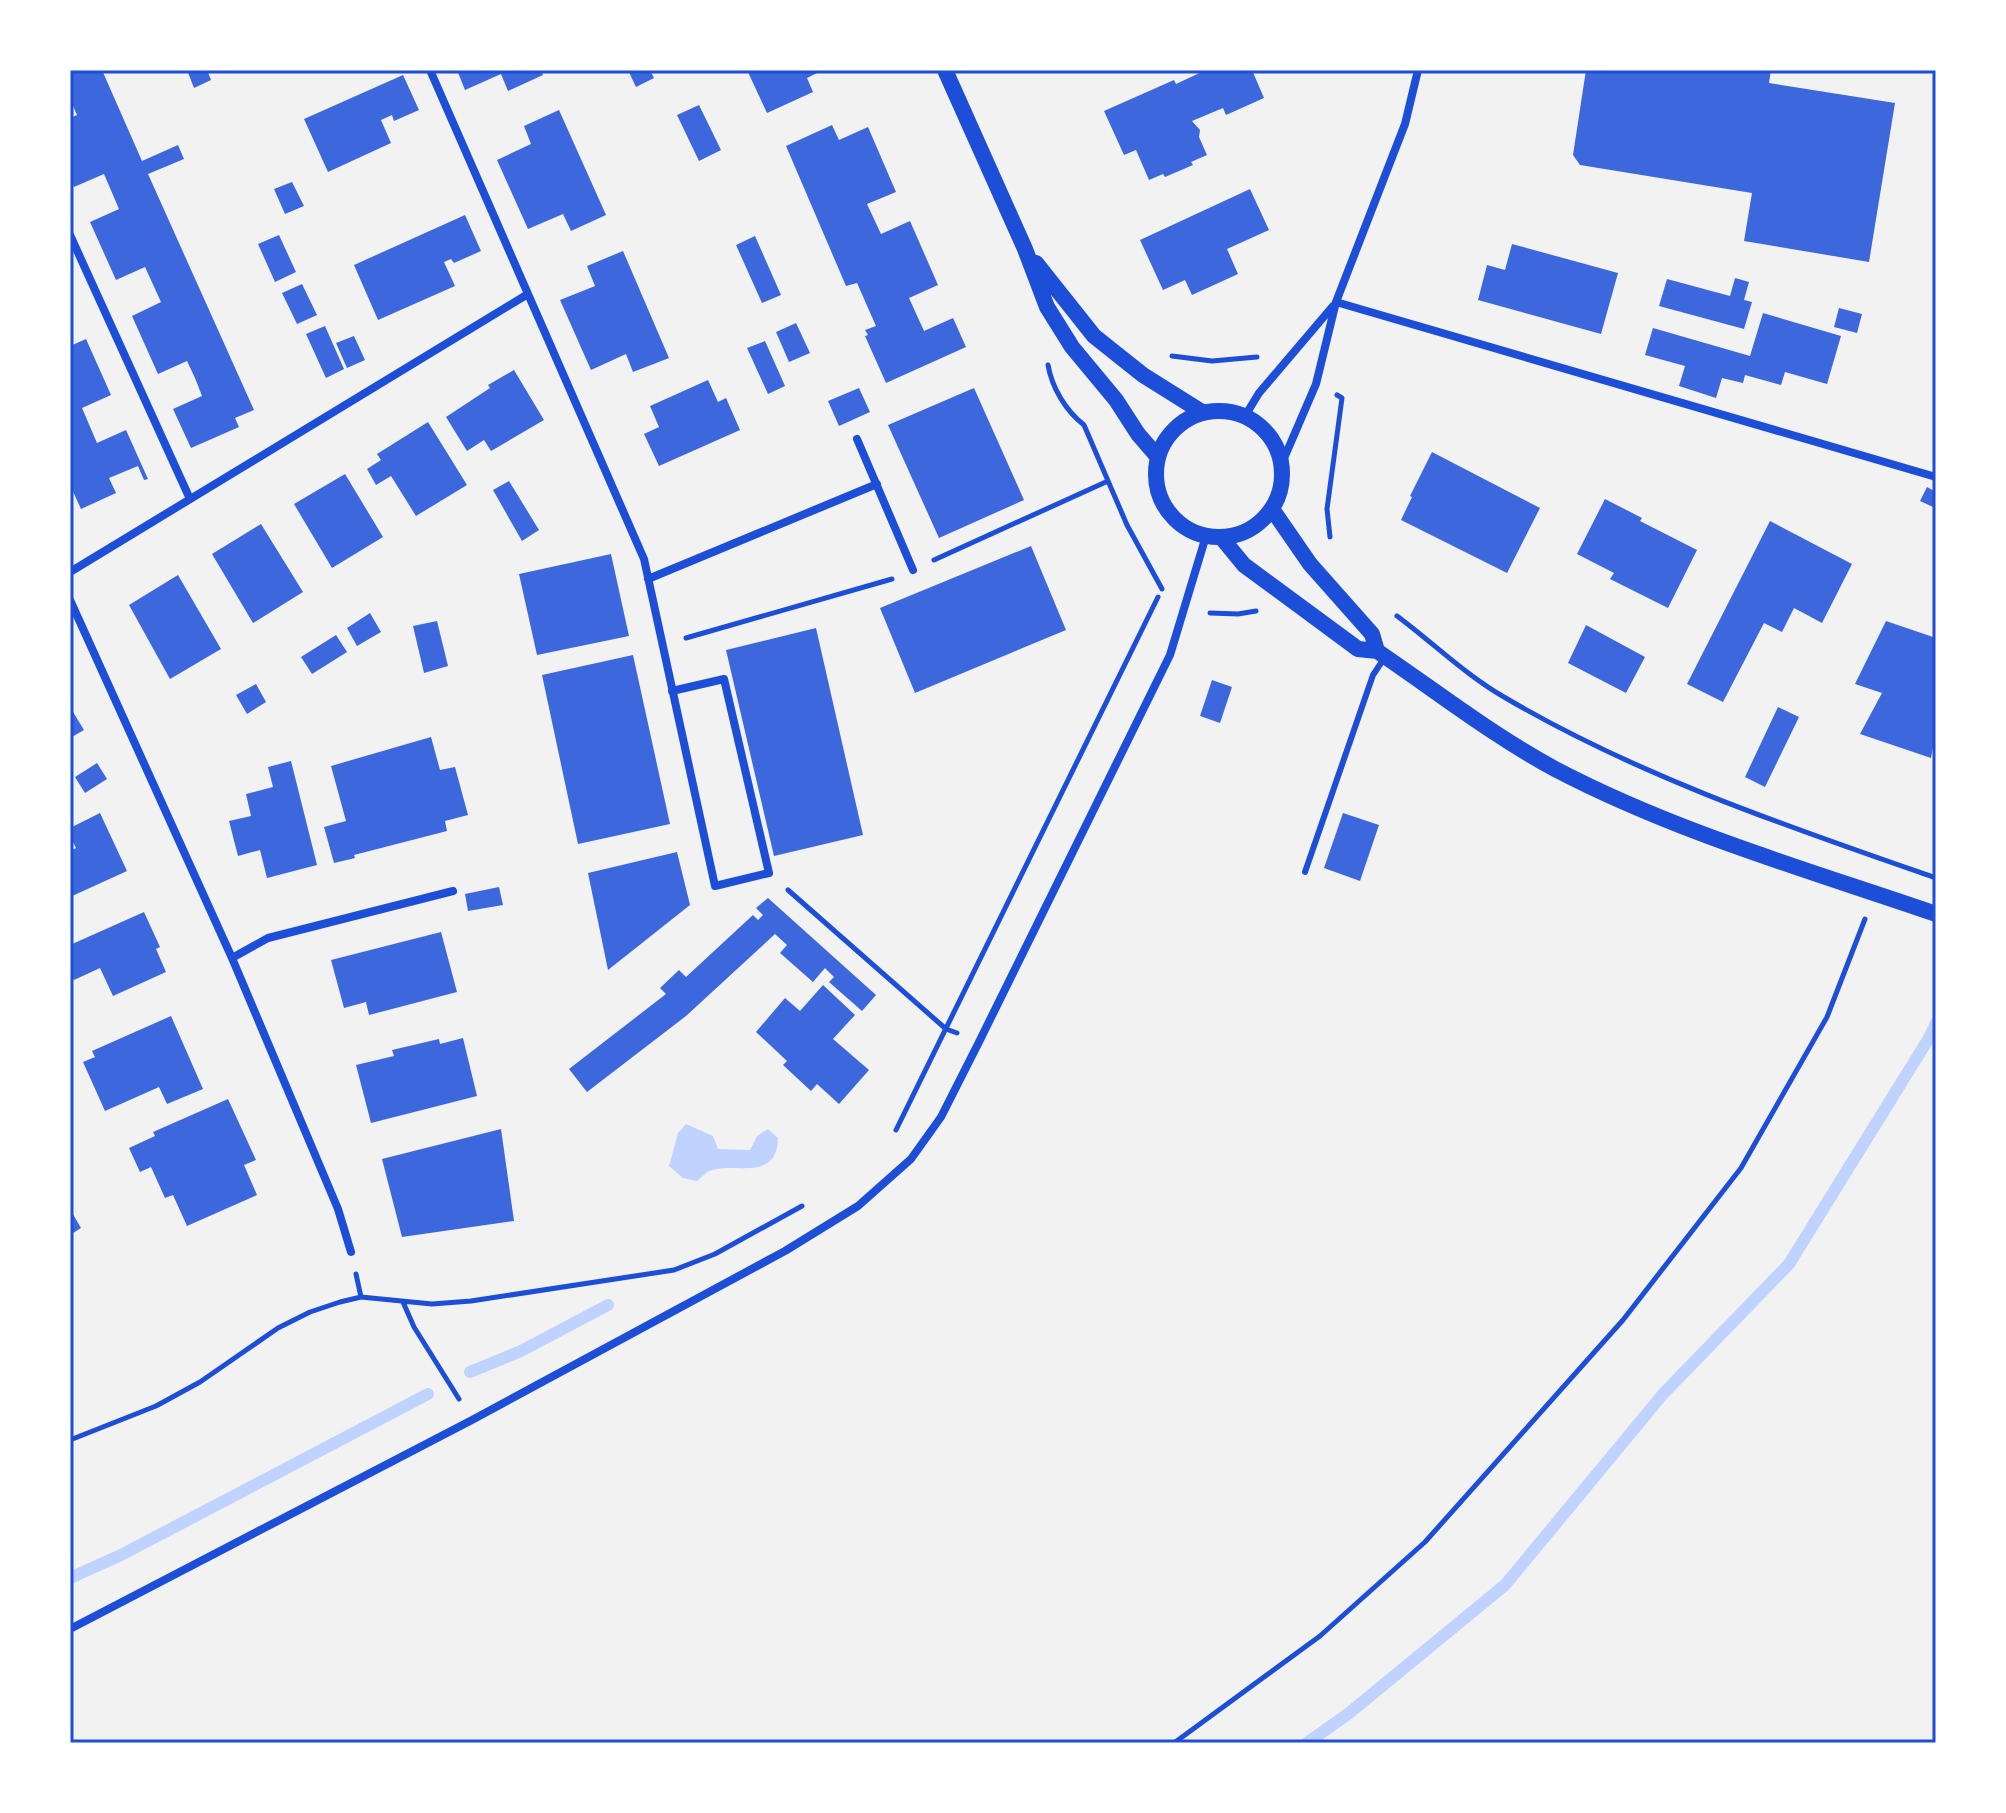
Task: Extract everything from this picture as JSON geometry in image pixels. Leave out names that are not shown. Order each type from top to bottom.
[{"type":"main road","points":[[945,70],[1025,249],[1047,307],[1072,347],[1157,456]]},
{"type":"main road","points":[[1025,249],[1094,336],[1143,375],[1202,412]]},
{"type":"main road","points":[[1231,411],[1245,416],[1262,427],[1275,444],[1282,463],[1281,487],[1272,509],[1258,524],[1240,534],[1214,536],[1187,529],[1171,515],[1159,497],[1155,477],[1157,456],[1164,441],[1187,418],[1202,412],[1231,411]]},
{"type":"main road","points":[[1272,509],[1310,564],[1372,634],[1381,654]]},
{"type":"main road","points":[[1214,536],[1244,565],[1358,649],[1381,654],[1489,730],[1554,768],[1639,809],[1929,912]]},
{"type":"street","points":[[430,70],[644,559],[672,691],[715,886],[769,873],[724,679],[672,691]]},
{"type":"street","points":[[1282,463],[1316,384],[1336,302],[1405,124],[1418,70]]},
{"type":"street","points":[[70,235],[190,499]]},
{"type":"street","points":[[70,572],[528,294]]},
{"type":"street","points":[[1245,416],[1259,393],[1336,302]]},
{"type":"street","points":[[1336,302],[1936,477]]},
{"type":"street","points":[[857,439],[913,570]]},
{"type":"street","points":[[648,579],[877,484]]},
{"type":"street","points":[[70,1629],[472,1420],[785,1251],[858,1206],[911,1159],[941,1117],[1170,655],[1214,536]]},
{"type":"street","points":[[70,600],[232,958],[338,1209],[351,1252]]},
{"type":"street","points":[[232,958],[268,938],[453,891]]},
{"type":"lane","points":[[1305,872],[1381,654]]},
{"type":"path","points":[[1161,355],[1212,361],[1263,356],[1283,367]]},
{"type":"path","points":[[1316,384],[1342,398],[1327,509],[1332,547]]},
{"type":"path","points":[[890,1138],[898,1128],[1162,589]]},
{"type":"path","points":[[1392,612],[1502,696],[1623,759],[1754,812],[1934,878]]},
{"type":"path","points":[[769,873],[946,1029],[979,1042]]},
{"type":"path","points":[[1174,1743],[1320,1636],[1425,1542],[1623,1320],[1741,1168],[1827,1017],[1864,922]]},
{"type":"path","points":[[70,1440],[110,1426],[178,1394],[222,1368],[278,1328],[310,1312],[361,1297],[403,1302],[471,1301],[674,1270],[715,1254],[804,1205]]},
{"type":"path","points":[[403,1302],[414,1327],[472,1420]]},
{"type":"water","points":[[686,1124],[713,1136],[718,1149],[750,1150],[757,1136],[768,1129],[778,1138],[776,1151],[771,1160],[754,1168],[712,1170],[697,1181],[683,1178],[669,1166],[678,1133]]},
{"type":"building","points":[[70,70],[102,70],[142,161],[178,145],[184,159],[148,174],[254,410],[235,418],[239,427],[191,448],[173,409],[202,396],[195,378],[187,361],[158,374],[132,316],[161,302],[145,267],[116,280],[90,222],[119,209],[104,174],[74,187],[70,178],[70,118],[77,115],[70,99]]},
{"type":"building","points":[[187,70],[207,70],[211,80],[194,88]]},
{"type":"building","points":[[457,70],[541,70],[543,75],[508,91],[501,74],[465,90]]},
{"type":"building","points":[[628,70],[650,70],[654,78],[636,87]]},
{"type":"building","points":[[747,70],[823,70],[807,78],[813,92],[767,113]]},
{"type":"building","points":[[1206,70],[1252,70],[1264,98],[1226,115],[1223,108],[1192,121],[1200,130],[1199,137],[1207,155],[1191,162],[1193,165],[1149,180],[1136,150],[1124,155],[1104,111],[1174,80],[1176,84]]},
{"type":"building","points":[[1586,70],[1771,70],[1769,83],[1895,103],[1869,262],[1744,241],[1752,193],[1580,165],[1573,155]]},
{"type":"building","points":[[403,75],[419,110],[394,121],[392,115],[381,120],[391,143],[328,172],[304,119]]},
{"type":"building","points":[[699,105],[721,150],[699,161],[677,115]]},
{"type":"building","points":[[559,110],[606,215],[571,231],[563,214],[528,229],[497,160],[531,144],[524,126]]},
{"type":"building","points":[[832,125],[839,140],[868,127],[896,192],[867,204],[881,234],[910,221],[938,285],[909,298],[924,331],[953,318],[966,347],[886,383],[865,336],[868,335],[865,330],[876,326],[857,283],[846,286],[786,146]]},
{"type":"building","points":[[292,182],[304,206],[285,214],[274,189]]},
{"type":"building","points":[[1250,189],[1269,230],[1227,249],[1238,274],[1192,295],[1185,280],[1163,290],[1140,240]]},
{"type":"building","points":[[465,215],[481,251],[454,263],[451,259],[444,262],[455,286],[378,320],[354,265]]},
{"type":"building","points":[[279,235],[296,272],[275,282],[258,244]]},
{"type":"building","points":[[755,236],[781,295],[762,303],[736,245]]},
{"type":"building","points":[[1512,244],[1618,273],[1601,334],[1478,300],[1487,265],[1505,270]]},
{"type":"building","points":[[623,251],[669,358],[633,372],[626,354],[591,370],[560,300],[595,286],[587,266]]},
{"type":"building","points":[[1735,278],[1749,282],[1744,300],[1752,302],[1744,329],[1659,306],[1667,279],[1730,296]]},
{"type":"building","points":[[302,284],[317,315],[297,324],[282,293]]},
{"type":"building","points":[[1839,308],[1862,314],[1857,333],[1834,327]]},
{"type":"building","points":[[1763,313],[1841,336],[1827,384],[1785,372],[1781,385],[1745,375],[1743,383],[1722,378],[1716,398],[1679,386],[1685,366],[1645,355],[1653,328],[1750,356]]},
{"type":"building","points":[[796,323],[810,353],[789,362],[776,332]]},
{"type":"building","points":[[325,326],[344,369],[326,378],[306,334]]},
{"type":"building","points":[[354,336],[365,360],[347,368],[336,343]]},
{"type":"building","points":[[86,339],[111,395],[82,408],[97,443],[126,430],[148,479],[144,480],[138,466],[109,478],[116,493],[81,509],[70,485],[70,346]]},
{"type":"building","points":[[765,341],[785,386],[768,394],[747,348]]},
{"type":"building","points":[[514,370],[544,420],[491,451],[484,440],[467,451],[446,417],[490,388],[488,385]]},
{"type":"building","points":[[708,380],[718,402],[726,398],[740,430],[659,466],[644,434],[659,427],[650,406]]},
{"type":"building","points":[[859,388],[870,412],[839,426],[828,401]]},
{"type":"building","points":[[974,388],[1024,500],[939,538],[888,425]]},
{"type":"building","points":[[428,422],[467,485],[416,516],[391,476],[376,485],[367,469],[381,460],[377,454]]},
{"type":"building","points":[[1432,452],[1540,508],[1507,573],[1401,520]]},
{"type":"building","points":[[345,474],[383,537],[332,568],[294,504]]},
{"type":"building","points":[[509,481],[539,530],[522,541],[493,490]]},
{"type":"building","points":[[1927,487],[1936,492],[1933,507],[1920,501]]},
{"type":"building","points":[[1605,499],[1697,550],[1668,608],[1610,579],[1614,573],[1577,554]]},
{"type":"building","points":[[1770,521],[1852,564],[1822,623],[1794,608],[1782,632],[1764,623],[1723,702],[1687,684]]},
{"type":"building","points":[[261,524],[303,592],[253,623],[212,554]]},
{"type":"building","points":[[1031,546],[1066,630],[915,693],[880,608]]},
{"type":"building","points":[[611,554],[629,636],[537,655],[519,574]]},
{"type":"building","points":[[178,575],[221,649],[170,679],[129,605]]},
{"type":"building","points":[[370,613],[381,632],[357,646],[347,628]]},
{"type":"building","points":[[437,621],[448,666],[424,673],[413,626]]},
{"type":"building","points":[[1886,621],[1936,638],[1936,731],[1931,758],[1860,734],[1882,693],[1855,684]]},
{"type":"building","points":[[1586,625],[1645,657],[1626,693],[1568,663]]},
{"type":"building","points":[[816,628],[863,835],[774,856],[726,650]]},
{"type":"building","points":[[336,635],[347,652],[312,674],[301,657]]},
{"type":"building","points":[[633,655],[670,824],[578,844],[542,675]]},
{"type":"building","points":[[1212,680],[1232,687],[1220,723],[1200,716]]},
{"type":"building","points":[[256,684],[266,702],[247,714],[236,695]]},
{"type":"building","points":[[70,707],[84,730],[70,738]]},
{"type":"building","points":[[1778,707],[1799,717],[1765,787],[1745,777]]},
{"type":"building","points":[[431,737],[440,770],[455,767],[468,815],[445,821],[447,831],[334,863],[324,827],[346,821],[331,766]]},
{"type":"building","points":[[291,761],[317,865],[267,878],[260,850],[238,856],[229,821],[251,816],[246,794],[273,787],[268,767]]},
{"type":"building","points":[[97,763],[107,779],[85,793],[75,777]]},
{"type":"building","points":[[100,813],[127,871],[70,897],[70,851],[76,848],[70,828]]},
{"type":"building","points":[[1343,813],[1379,825],[1360,881],[1324,868]]},
{"type":"building","points":[[677,852],[690,905],[608,970],[588,873]]},
{"type":"building","points":[[499,887],[503,905],[468,911],[465,894]]},
{"type":"building","points":[[768,898],[876,995],[862,1011],[829,982],[834,977],[825,968],[813,982],[780,953],[787,945],[775,934],[686,1016],[587,1092],[569,1069],[666,994],[660,988],[679,970],[686,977],[753,915],[758,920],[763,915],[756,908]]},
{"type":"building","points":[[144,912],[160,947],[156,949],[166,972],[113,996],[100,968],[74,980],[70,971],[70,945]]},
{"type":"building","points":[[441,932],[457,992],[369,1015],[366,1002],[344,1008],[331,960]]},
{"type":"building","points":[[823,985],[855,1015],[833,1039],[869,1070],[839,1104],[817,1084],[811,1091],[783,1065],[787,1061],[756,1032],[785,998],[800,1011]]},
{"type":"building","points":[[171,1016],[203,1089],[167,1104],[159,1087],[105,1111],[83,1062],[95,1057],[92,1051]]},
{"type":"building","points":[[463,1038],[477,1096],[371,1123],[356,1065],[394,1056],[392,1050],[439,1039],[440,1044]]},
{"type":"building","points":[[228,1099],[256,1160],[244,1165],[257,1195],[187,1226],[173,1195],[165,1198],[151,1167],[140,1172],[129,1148],[155,1136],[153,1132]]},
{"type":"building","points":[[501,1129],[514,1221],[402,1237],[382,1159]]},
{"type":"building","points":[[70,1209],[81,1228],[70,1235]]},
{"type":"waterway","points":[[1307,1743],[1348,1714],[1505,1585],[1663,1394],[1789,1264],[1936,1023]]},
{"type":"waterway","points":[[470,1372],[521,1351],[608,1305]]},
{"type":"waterway","points":[[70,1578],[121,1555],[428,1394]]}]
